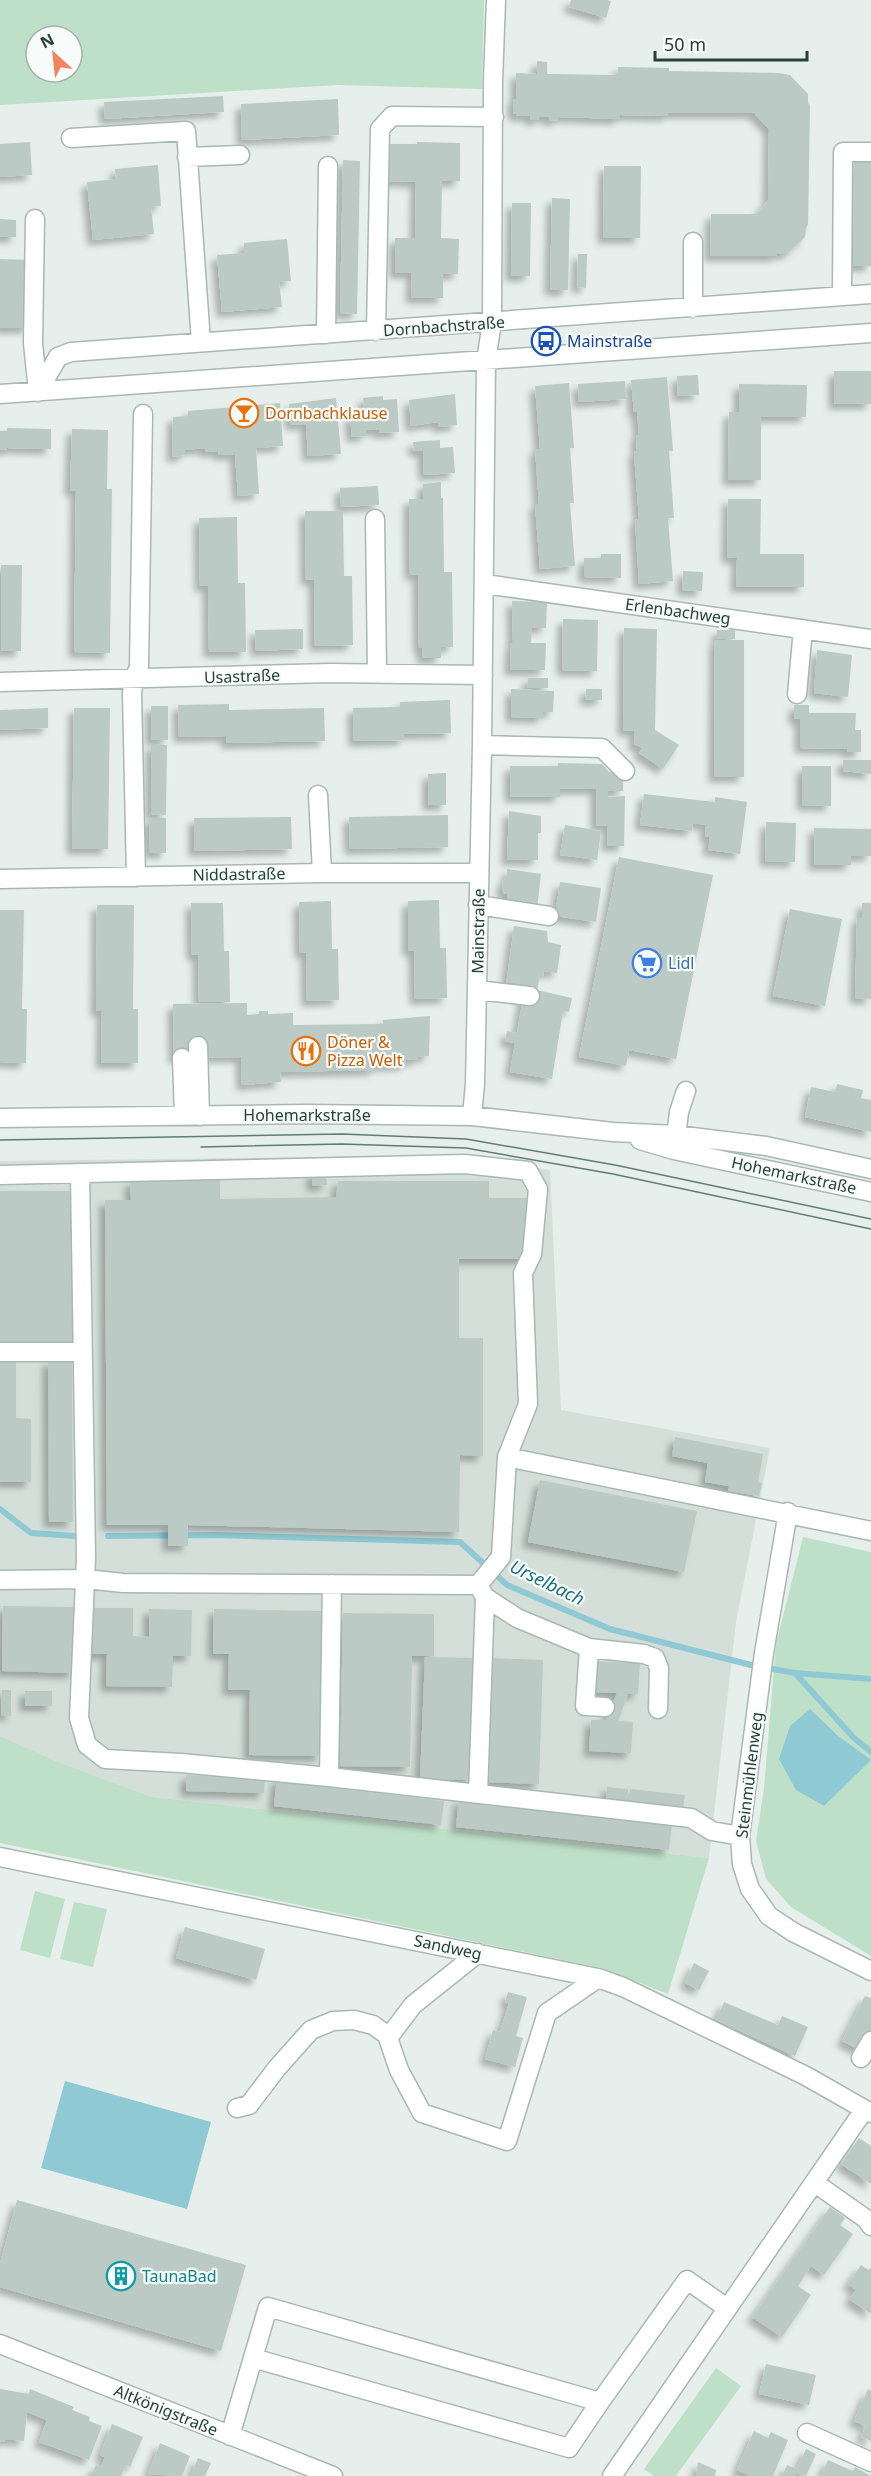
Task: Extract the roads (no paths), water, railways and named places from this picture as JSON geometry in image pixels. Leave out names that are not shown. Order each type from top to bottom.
[{"type":"street","name":"Mainstraße","points":[[472,1116],[483,746],[486,361],[492,322],[496,0]]},
{"type":"street","points":[[376,331],[380,129],[392,116],[494,117]]},
{"type":"street","points":[[71,138],[186,131],[201,342]]},
{"type":"street","points":[[842,296],[843,152],[871,152]]},
{"type":"street","points":[[187,157],[240,155]]},
{"type":"street","points":[[326,334],[328,166]]},
{"type":"street","points":[[35,219],[33,343],[38,392]]},
{"type":"street","points":[[693,242],[693,308]]},
{"type":"street","name":"Dornbachstraße","points":[[38,392],[58,357],[64,353],[871,294]]},
{"type":"street","points":[[0,394],[871,333]]},
{"type":"street","points":[[136,877],[132,693],[139,667],[143,414]]},
{"type":"street","points":[[375,519],[377,673]]},
{"type":"street","name":"Erlenbachweg","points":[[484,584],[871,639]]},
{"type":"street","points":[[797,694],[803,629]]},
{"type":"street","name":"Usastraße","points":[[0,682],[377,673],[483,675]]},
{"type":"street","points":[[483,746],[602,748],[625,771]]},
{"type":"street","points":[[318,795],[322,873]]},
{"type":"street","name":"Niddastraße","points":[[0,879],[322,873],[478,873]]},
{"type":"street","points":[[478,905],[549,916]]},
{"type":"street","points":[[477,990],[530,996]]},
{"type":"street","points":[[192,1116],[198,1046]]},
{"type":"street","points":[[182,1058],[192,1116]]},
{"type":"street","points":[[675,1143],[679,1112],[686,1092]]},
{"type":"street","name":"Hohemarkstraße","points":[[0,1118],[305,1114],[472,1116],[613,1132],[675,1143],[871,1192]]},
{"type":"street","name":"Hohemarkstraße","points":[[675,1143],[766,1146],[871,1169]]},
{"type":"street","points":[[0,1175],[465,1164],[528,1172],[538,1190],[532,1254],[523,1273],[528,1404],[507,1457],[501,1557],[482,1587],[478,1794]]},
{"type":"street","points":[[80,1173],[86,1579],[83,1595],[79,1718],[87,1745],[105,1759],[181,1763],[329,1777],[691,1818],[712,1831],[740,1836]]},
{"type":"street","points":[[0,1352],[82,1352]]},
{"type":"street","points":[[507,1457],[788,1512],[871,1531]]},
{"type":"street","name":"Steinmühlenweg","points":[[788,1512],[764,1653],[740,1836],[742,1864],[750,1889],[769,1916],[793,1932],[871,1971]]},
{"type":"street","points":[[0,1580],[86,1579],[123,1582],[482,1587],[517,1618],[589,1648],[644,1653],[655,1658],[659,1668],[658,1709]]},
{"type":"street","points":[[329,1777],[332,1584]]},
{"type":"street","points":[[589,1648],[585,1706],[605,1707]]},
{"type":"street","name":"Sandweg","points":[[0,1857],[598,1978],[623,1987],[806,2076],[867,2111]]},
{"type":"street","points":[[388,2038],[413,2005],[478,1953]]},
{"type":"street","points":[[237,2108],[249,2105],[277,2068],[311,2030],[333,2021],[354,2020],[374,2025],[388,2038],[399,2070],[422,2113],[507,2141],[547,2013],[598,1978]]},
{"type":"street","points":[[861,2058],[871,2041]]},
{"type":"street","points":[[612,2476],[727,2308],[867,2111]]},
{"type":"street","points":[[815,2183],[868,2222]]},
{"type":"street","points":[[253,2358],[569,2448],[687,2280],[727,2308]]},
{"type":"street","points":[[230,2436],[268,2307],[600,2402]]},
{"type":"street","name":"Altkönigstraße","points":[[0,2344],[333,2476]]},
{"type":"street","points":[[807,2433],[871,2462]]},
{"type":"water","points":[[810,1709],[837,1735],[871,1760],[824,1806],[796,1790],[779,1759],[790,1726]]},
{"type":"water","points":[[65,2081],[211,2122],[187,2209],[41,2168]]},
{"type":"waterway","name":"Urselbach","points":[[0,1509],[31,1533],[75,1536]]},
{"type":"waterway","name":"Urselbach","points":[[108,1536],[214,1535],[460,1542],[507,1585],[610,1629],[751,1665],[795,1673],[871,1679]]},
{"type":"waterway","points":[[795,1673],[853,1737],[871,1752]]},
{"type":"tram line","points":[[0,1140],[342,1134],[466,1139],[615,1165],[871,1219]]},
{"type":"tram line","points":[[201,1147],[342,1144],[466,1148],[613,1174],[871,1229]]},
{"type":"place","name":"Mainstraße","points":[[546,341]]},
{"type":"place","name":"Dornbachklause","points":[[244,413]]},
{"type":"place","name":"Lidl","points":[[647,963]]},
{"type":"place","name":"Döner & Pizza Welt","points":[[306,1051]]},
{"type":"place","name":"TaunaBad","points":[[121,2276]]}]
